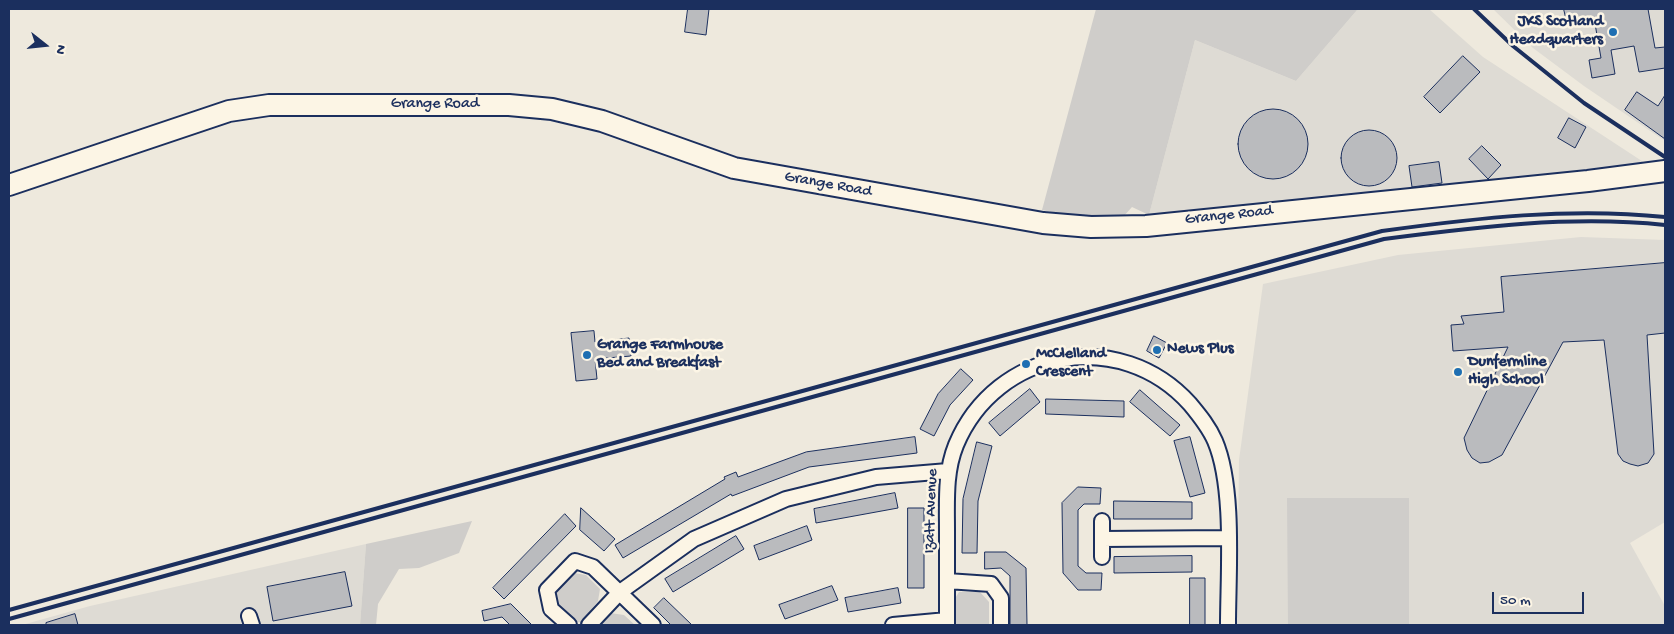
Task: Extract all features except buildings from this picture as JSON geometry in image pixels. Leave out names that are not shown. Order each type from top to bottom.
[{"type":"street","name":"Grange Road","points":[[9,185],[229,111],[279,105],[509,104],[552,109],[602,121],[658,139],[734,168],[1034,221],[1091,226],[1146,226],[1588,181],[1665,171]]},
{"type":"street","name":"Izatt Avenue","points":[[947,623],[948,471],[956,444],[989,396],[1033,366],[1058,359],[1081,356],[1107,358],[1128,364],[1165,381],[1203,419],[1223,463],[1226,487],[1228,625]]},
{"type":"street","points":[[589,625],[620,592],[694,539],[786,499],[876,477],[948,471]]},
{"type":"street","points":[[1102,521],[1102,557]]},
{"type":"street","points":[[1102,539],[1227,538]]},
{"type":"street","points":[[569,625],[551,609],[548,590],[575,561],[593,567],[654,625]]},
{"type":"street","points":[[947,582],[991,584],[1001,598],[1001,625]]},
{"type":"street","points":[[892,625],[947,623]]},
{"type":"shaded area","points":[[1096,9],[1358,9],[1296,81],[1195,40],[1149,215],[1132,207],[1123,217],[1091,221],[1042,210]]},
{"type":"shaded area","points":[[1358,9],[1429,9],[1483,57],[1648,165],[1435,188],[1149,215],[1195,40],[1296,81]]},
{"type":"shaded area","points":[[1493,9],[1665,9],[1665,141],[1584,86],[1533,48]]},
{"type":"shaded area","name":"Dunfermline High School","points":[[1581,237],[1665,240],[1665,522],[1630,543],[1665,606],[1665,625],[1237,625],[1239,460],[1263,284],[1398,255]]},
{"type":"shaded area","points":[[1287,498],[1409,498],[1409,625],[1288,625]]},
{"type":"shaded area","points":[[472,521],[459,553],[419,568],[399,569],[378,604],[376,625],[360,625],[366,544]]},
{"type":"shaded area","points":[[366,544],[360,625],[22,625],[90,606]]},
{"type":"shaded area","points":[[574,573],[586,575],[600,589],[598,601],[581,622],[570,623],[554,607],[552,594]]},
{"type":"shaded area","points":[[959,592],[980,592],[989,602],[989,625],[954,625],[954,600]]},
{"type":"shaded area","points":[[610,613],[624,615],[635,625],[598,625]]},
{"type":"railway","points":[[1474,9],[1513,46],[1584,103],[1665,157]]},
{"type":"railway","points":[[9,610],[1382,231],[1523,215],[1594,213],[1665,217]]},
{"type":"railway","points":[[9,619],[1384,239],[1454,230],[1559,222],[1595,221],[1665,225]]},
{"type":"place","name":"JKS Scotland Headquarters","points":[[1613,32]]},
{"type":"place","name":"News Plus","points":[[1157,350]]},
{"type":"place","name":"Grange Farmhouse Bed and Breakfast","points":[[587,355]]},
{"type":"place","name":"McClelland Crescent","points":[[1026,364]]},
{"type":"place","name":"Dunfermline High School","points":[[1458,372]]}]
